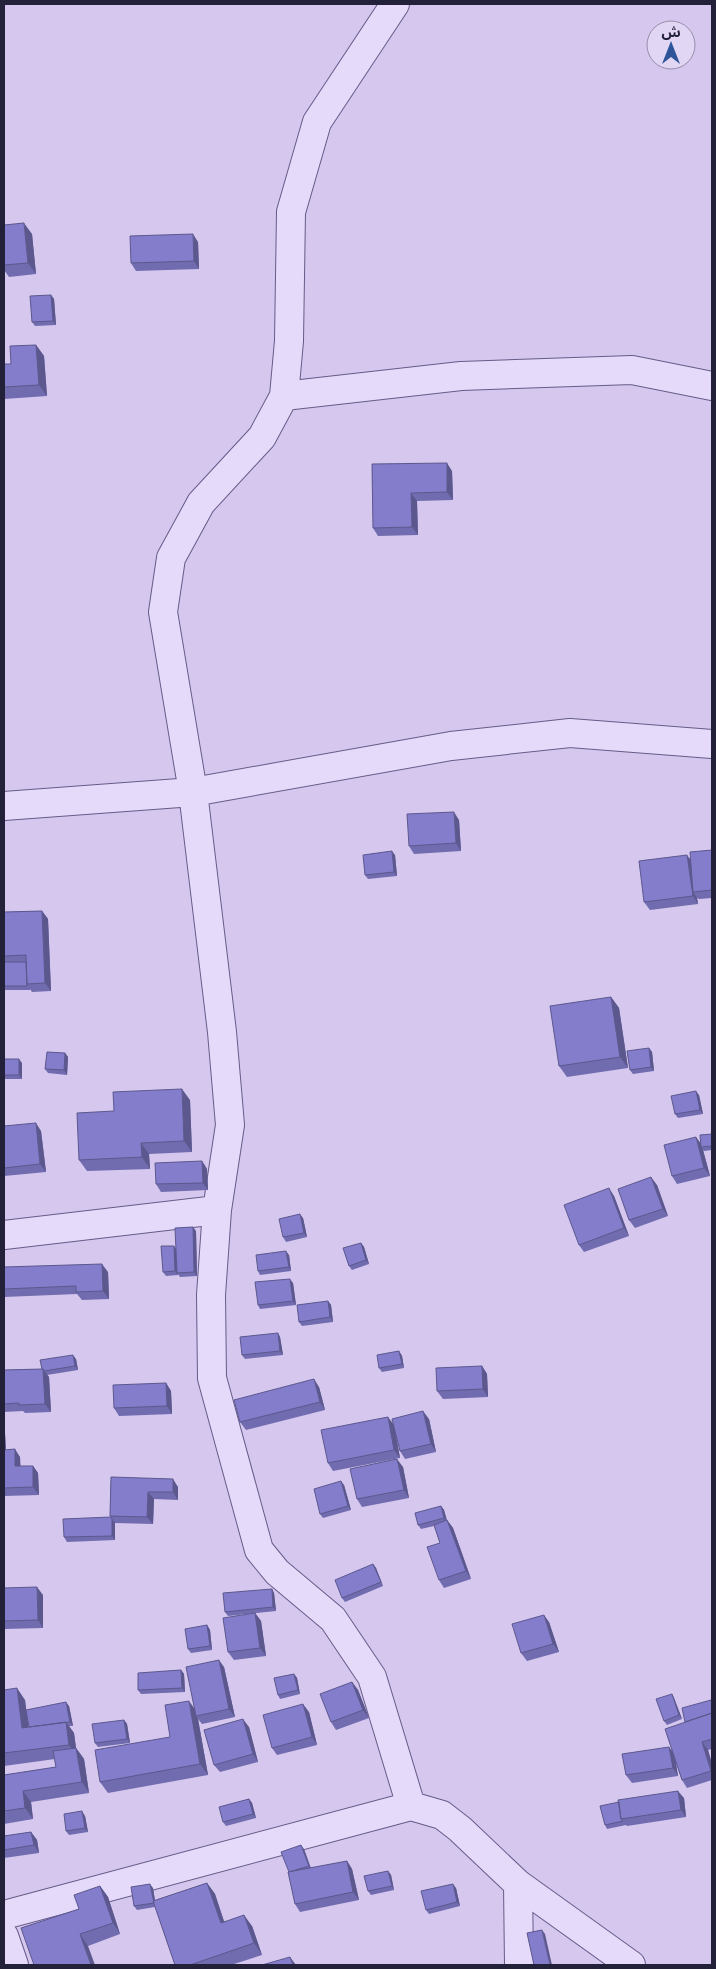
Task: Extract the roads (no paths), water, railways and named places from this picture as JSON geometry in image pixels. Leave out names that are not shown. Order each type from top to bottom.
[{"type":"street","points":[[395,4],[317,122],[291,212],[289,341],[284,396],[262,437],[201,503],[172,558],[163,612],[193,792],[222,1032],[230,1125],[217,1210],[211,1295],[212,1378],[260,1550],[277,1572],[333,1619],[372,1677],[411,1806]]},
{"type":"street","points":[[284,396],[462,376],[632,370],[712,386]]},
{"type":"street","points":[[4,806],[193,792],[450,746],[570,733],[712,744]]},
{"type":"street","points":[[4,1235],[217,1210]]},
{"type":"street","points":[[4,1915],[411,1806],[442,1815],[460,1829],[518,1884],[631,1965]]},
{"type":"street","points":[[518,1884],[519,1965]]},
{"type":"street","points":[[4,1936],[14,1965]]}]
